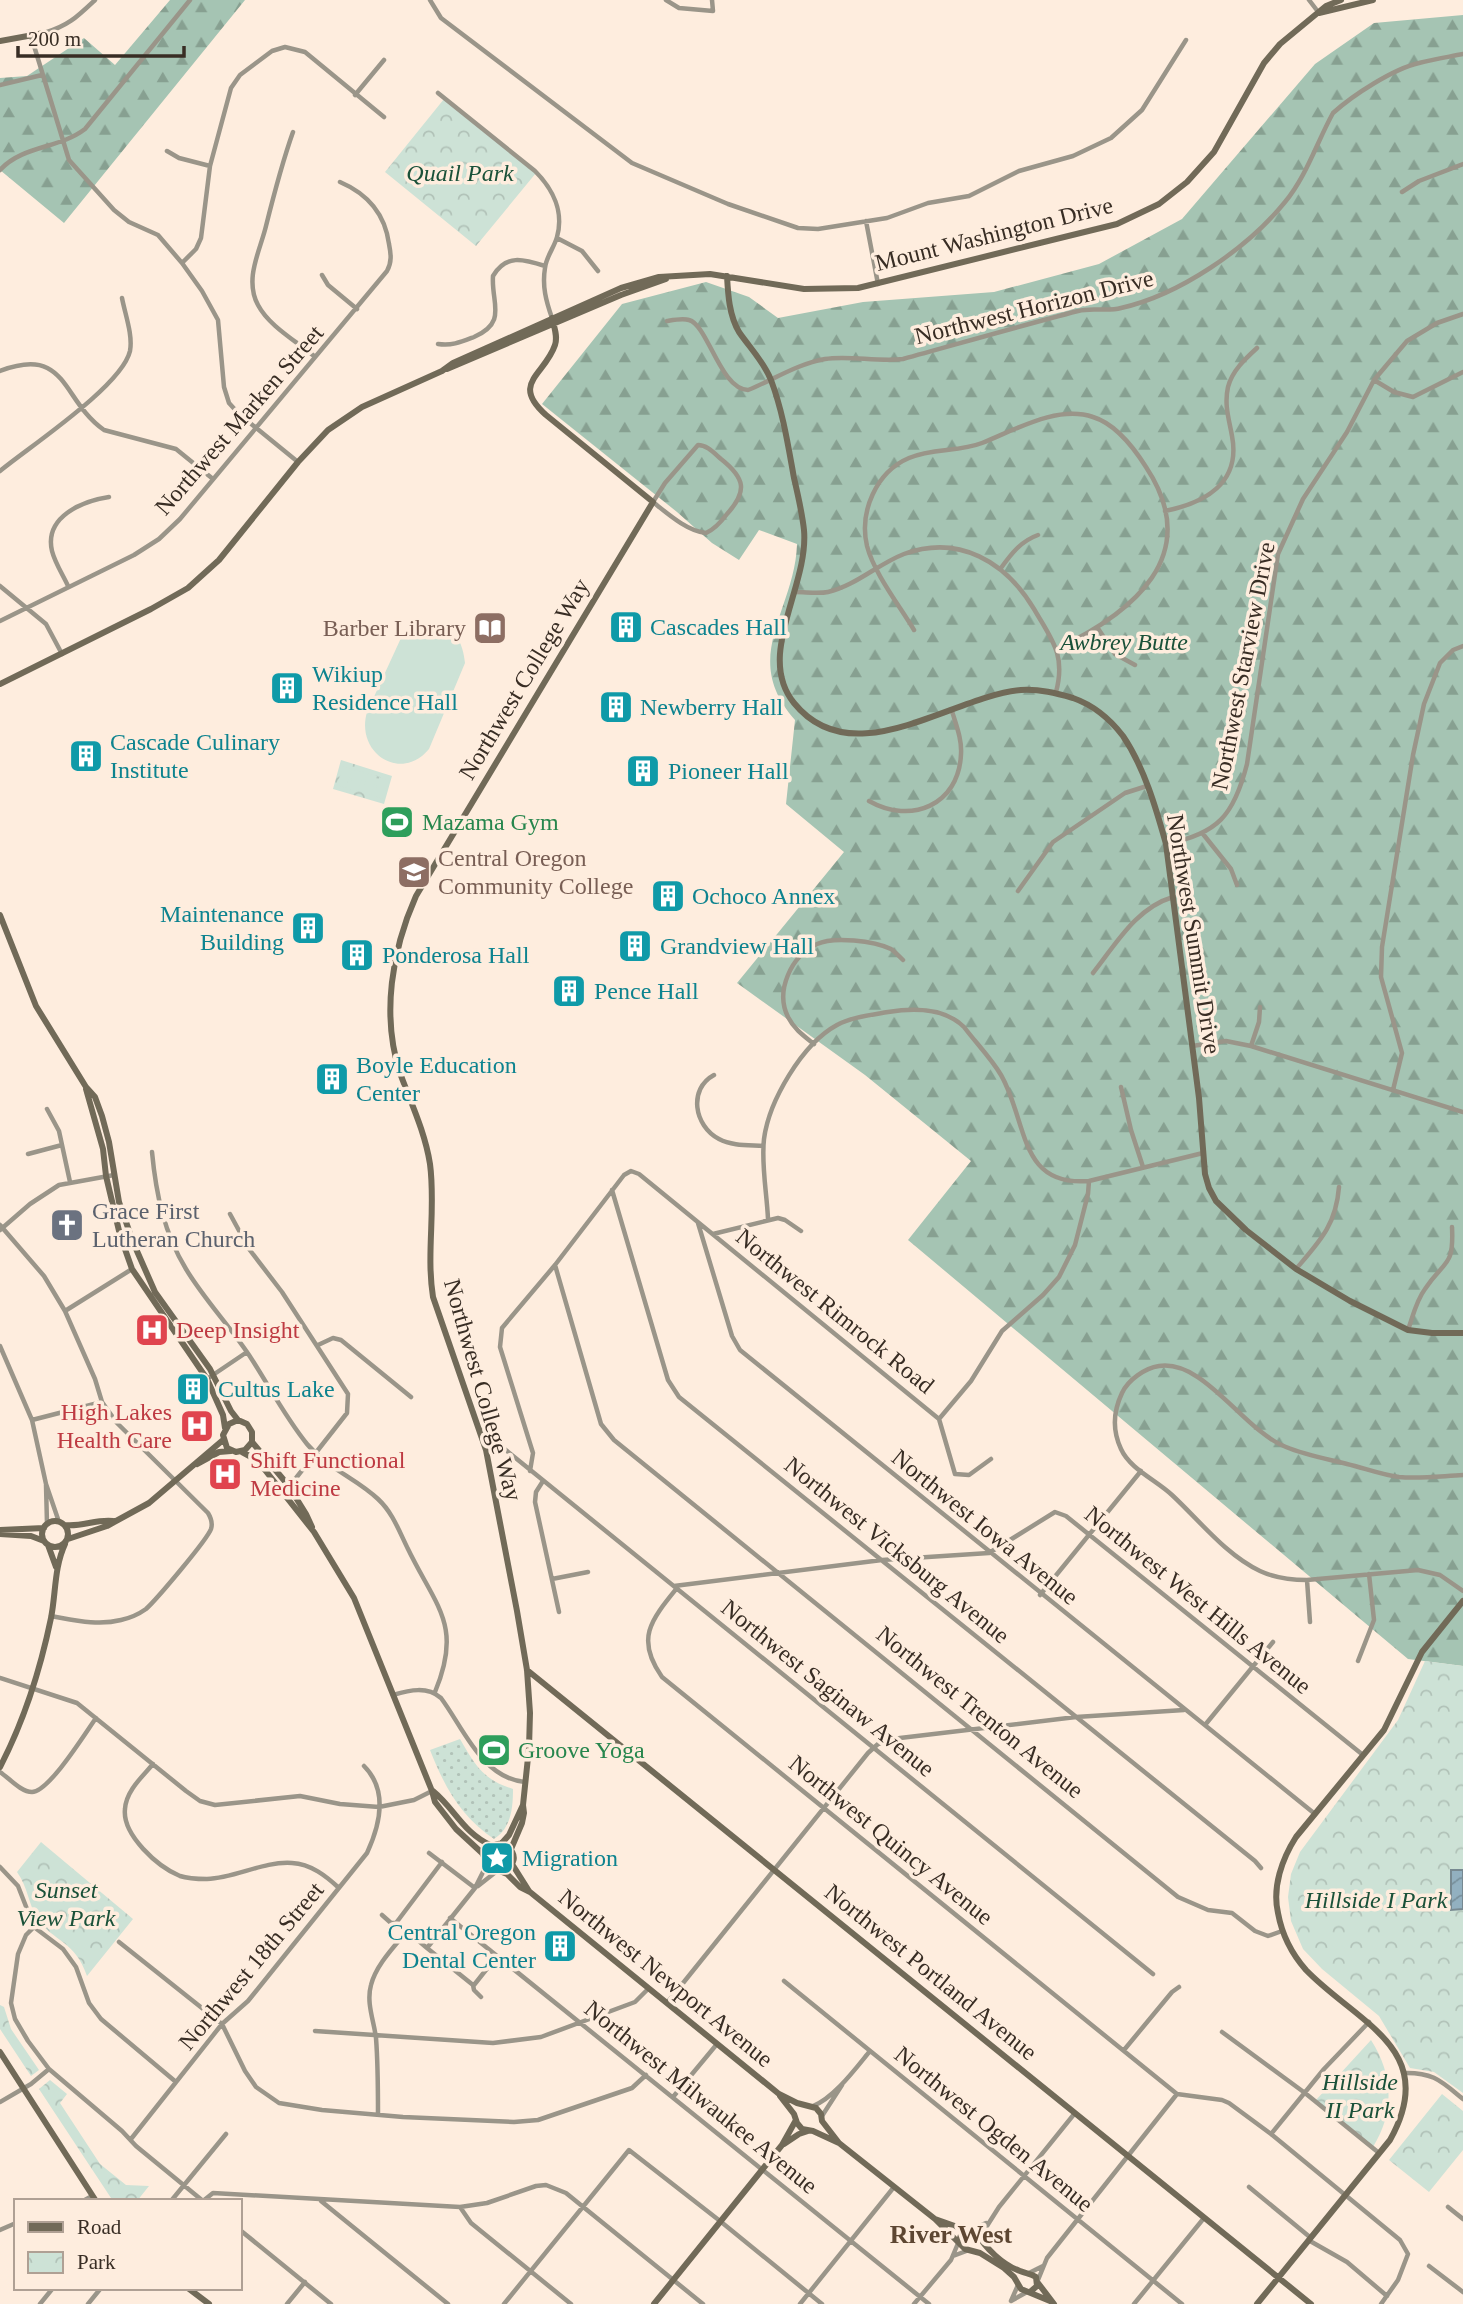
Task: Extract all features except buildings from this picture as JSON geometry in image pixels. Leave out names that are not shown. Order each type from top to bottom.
[{"type":"street","points":[[0,41],[63,27],[95,0]]},
{"type":"street","points":[[0,170],[25,152],[62,141],[85,129],[190,0]]},
{"type":"street","points":[[430,0],[441,19],[619,154],[646,171],[728,204],[798,228],[818,229],[887,218],[928,203],[969,196],[1019,171],[1073,156],[1111,138],[1142,110],[1186,40]]},
{"type":"street","points":[[666,0],[679,8],[713,11],[712,0]]},
{"type":"street","points":[[1310,0],[1319,13]]},
{"type":"street","name":"Mount Washington Drive","points":[[0,684],[179,595],[204,576],[298,462],[328,430],[353,412],[453,363],[635,283],[659,277],[727,275],[812,289],[837,290],[878,284],[1102,229],[1130,219],[1159,204],[1187,182],[1214,152],[1260,70],[1279,44],[1326,6],[1341,0]]},
{"type":"street","name":"Mount Washington Drive","points":[[1319,13],[1373,0]]},
{"type":"street","points":[[31,36],[62,141],[74,168],[129,222],[158,235],[182,263],[218,320],[224,387],[229,403],[256,429],[298,462]]},
{"type":"street","points":[[182,263],[196,249],[201,238],[210,166],[231,88],[240,75],[272,51],[285,47],[305,52],[384,117]]},
{"type":"street","name":"Northwest Horizon Drive","points":[[667,321],[690,320],[699,327],[712,354],[742,390],[827,359],[903,359],[1083,310],[1117,309],[1153,300],[1203,273],[1230,253],[1284,204],[1333,113],[1342,104],[1416,63],[1463,54]]},
{"type":"street","points":[[355,94],[384,60]]},
{"type":"street","points":[[0,85],[42,75]]},
{"type":"street","points":[[438,93],[541,178],[555,200],[559,217],[556,237],[545,266],[543,286],[556,343],[531,384],[533,402],[653,502]]},
{"type":"street","points":[[293,132],[257,250],[253,288],[257,304],[270,320],[314,356]]},
{"type":"street","points":[[167,151],[179,158],[210,166]]},
{"type":"street","points":[[1402,192],[1419,181],[1463,164]]},
{"type":"street","name":"Northwest Marken Street","points":[[0,621],[134,555],[159,539],[180,519],[314,356],[329,343],[357,309],[390,266],[389,242],[384,221],[378,211],[352,187],[340,182]]},
{"type":"street","points":[[866,221],[878,284]]},
{"type":"street","points":[[556,237],[582,251],[598,271]]},
{"type":"street","points":[[438,344],[453,346],[490,329],[495,319],[496,307],[493,276],[503,264],[514,259],[545,266]]},
{"type":"street","points":[[322,275],[328,285],[357,309]]},
{"type":"street","name":"Northwest Summit Drive","points":[[727,275],[732,314],[738,330],[761,361],[770,379],[785,429],[804,527],[804,559],[782,636],[779,664],[788,693],[804,713],[816,722],[836,731],[853,733],[886,730],[924,721],[996,695],[1020,691],[1056,692],[1082,701],[1111,722],[1130,748],[1147,786],[1166,844],[1199,1098],[1203,1153],[1209,1188],[1216,1201],[1246,1230],[1296,1269],[1350,1301],[1408,1330],[1432,1334],[1463,1333]]},
{"type":"street","points":[[0,471],[82,408],[127,360],[130,338],[122,298]]},
{"type":"street","name":"Northwest Starview Drive","points":[[1166,844],[1203,834],[1217,825],[1229,812],[1241,788],[1247,764],[1278,554],[1303,499],[1348,432],[1374,380],[1407,341],[1437,323],[1463,314]]},
{"type":"street","points":[[1165,510],[1185,507],[1204,499],[1219,486],[1226,475],[1233,451],[1233,438],[1226,413],[1228,386],[1240,366],[1257,348]]},
{"type":"street","points":[[0,371],[30,362],[52,370],[94,423],[104,430],[177,449],[213,478]]},
{"type":"street","points":[[1374,380],[1394,393],[1413,397],[1463,372]]},
{"type":"street","points":[[914,630],[868,548],[865,533],[869,502],[877,485],[891,469],[914,456],[975,446],[1064,414],[1089,415],[1114,429],[1140,457],[1159,486],[1165,510],[1165,545],[1157,569],[1131,604],[1097,628],[1057,649]]},
{"type":"street","name":"Northwest College Way","points":[[511,1849],[524,1813],[530,1713],[527,1670],[498,1503],[480,1429],[433,1297],[429,1275],[431,1175],[423,1133],[401,1075],[394,1045],[391,1003],[395,961],[402,931],[416,896],[653,502],[665,483],[698,445],[714,453],[740,478],[741,495],[737,504],[717,527],[702,533],[684,525],[653,502]]},
{"type":"street","points":[[68,586],[52,551],[52,532],[67,512],[90,501],[109,497]]},
{"type":"street","points":[[1001,568],[1015,550],[1038,535]]},
{"type":"street","points":[[796,592],[831,591],[913,551],[935,548],[975,554],[1001,568],[1023,590],[1057,649],[1061,671],[1056,692]]},
{"type":"street","points":[[0,586],[46,624],[62,654]]},
{"type":"street","points":[[1097,628],[1115,654],[1135,665]]},
{"type":"street","points":[[1394,1090],[1402,1053],[1381,977],[1382,947],[1413,755],[1424,704],[1440,663],[1453,650],[1463,646]]},
{"type":"street","points":[[869,802],[898,813],[918,811],[934,805],[950,789],[958,772],[961,754],[960,733],[952,711]]},
{"type":"street","points":[[1018,891],[1054,842],[1125,793],[1147,786]]},
{"type":"street","points":[[1203,834],[1231,869],[1237,885]]},
{"type":"street","points":[[1093,973],[1149,906],[1173,897]]},
{"type":"street","points":[[0,915],[36,1006],[86,1087],[126,1223],[155,1292],[231,1412],[253,1432],[252,1443],[242,1452]]},
{"type":"street","points":[[814,1044],[798,1031],[788,1017],[783,1003],[785,983],[792,965],[804,951],[819,943],[851,940],[892,950],[903,960]]},
{"type":"street","points":[[1251,1046],[1261,1007]]},
{"type":"street","points":[[768,1219],[763,1146],[776,1097],[793,1071],[814,1044],[838,1024],[909,1010],[948,1015],[964,1027],[1000,1074],[1016,1109],[1034,1161],[1042,1170],[1061,1181],[1089,1181],[1203,1153]]},
{"type":"street","points":[[1192,1046],[1226,1041],[1251,1046],[1463,1112]]},
{"type":"street","points":[[714,1075],[703,1083],[697,1097],[698,1113],[706,1129],[726,1142],[763,1146]]},
{"type":"street","points":[[1121,1087],[1143,1167]]},
{"type":"street","points":[[47,1109],[56,1123],[70,1182]]},
{"type":"street","points":[[28,1154],[62,1145]]},
{"type":"street","points":[[152,1152],[156,1191],[172,1243],[198,1286],[247,1352],[304,1440],[316,1454],[366,1489],[387,1508],[441,1612],[446,1631],[448,1650],[435,1692]]},
{"type":"street","name":"Northwest Rimrock Road","points":[[612,1190],[627,1172],[639,1174],[939,1419],[955,1474],[968,1475],[991,1459]]},
{"type":"street","points":[[51,1616],[88,1622],[111,1622],[134,1616],[153,1602],[208,1533],[212,1524],[208,1513],[117,1423],[102,1402],[95,1378],[65,1311],[44,1276],[1,1228],[46,1192],[70,1182],[110,1175]]},
{"type":"street","points":[[0,1532],[31,1536],[57,1548],[79,1534],[95,1531],[149,1503],[223,1440],[223,1415],[210,1377],[132,1269],[120,1235],[110,1175]]},
{"type":"street","points":[[939,1419],[971,1381],[1002,1331],[1059,1277],[1075,1245],[1089,1181]]},
{"type":"street","points":[[1296,1269],[1329,1229],[1336,1213],[1339,1187]]},
{"type":"street","points":[[530,1471],[533,1453],[499,1341],[502,1328],[555,1265],[612,1190]]},
{"type":"street","name":"Northwest Vicksburg Avenue","points":[[612,1190],[668,1380],[679,1397],[1261,1868]]},
{"type":"street","points":[[230,1214],[249,1249],[345,1387],[349,1400],[347,1413],[316,1454],[281,1491]]},
{"type":"street","points":[[712,1234],[768,1219],[785,1220],[801,1231]]},
{"type":"street","name":"Northwest Iowa Avenue","points":[[698,1223],[732,1336],[740,1350],[1040,1595],[1315,1814]]},
{"type":"street","points":[[1408,1330],[1425,1288],[1450,1260],[1453,1247],[1452,1227]]},
{"type":"street","name":"Northwest Trenton Avenue","points":[[555,1265],[605,1432],[1178,1897],[1208,1910],[1232,1913],[1255,1931],[1268,1936],[1282,1931]]},
{"type":"street","points":[[65,1311],[132,1269]]},
{"type":"street","points":[[318,1345],[328,1339],[341,1340],[411,1397]]},
{"type":"street","points":[[0,1346],[32,1420],[46,1484],[68,1531],[56,1569],[51,1616],[34,1688],[19,1731],[0,1769],[22,1788],[32,1792],[40,1790],[96,1718]]},
{"type":"street","points":[[210,1377],[247,1352]]},
{"type":"street","points":[[1463,1475],[1396,1476],[1286,1447],[1251,1425],[1203,1380],[1179,1367],[1168,1365],[1156,1366],[1138,1375],[1123,1390],[1115,1412],[1114,1429],[1121,1451],[1249,1565],[1273,1576],[1307,1580],[1429,1571],[1440,1575],[1463,1591]]},
{"type":"street","points":[[32,1420],[102,1402]]},
{"type":"street","points":[[225,1428],[238,1420]]},
{"type":"street","name":"Northwest Saginaw Avenue","points":[[480,1429],[1153,1974]]},
{"type":"street","points":[[223,1440],[231,1451]]},
{"type":"street","points":[[252,1443],[288,1485],[354,1598],[435,1802],[444,1816],[499,1871]]},
{"type":"street","points":[[190,1468],[219,1452],[242,1452],[253,1458],[314,1532]]},
{"type":"street","points":[[1040,1595],[1141,1471]]},
{"type":"street","points":[[543,1481],[536,1492],[535,1502],[559,1612]]},
{"type":"street","points":[[46,1484],[45,1526],[42,1534],[56,1569]]},
{"type":"street","name":"Northwest West Hills Avenue","points":[[675,1587],[692,1582],[882,1560],[989,1553],[1055,1512],[1066,1516],[1363,1755]]},
{"type":"street","points":[[0,1532],[62,1523],[78,1526],[104,1520],[113,1521]]},
{"type":"street","points":[[552,1579],[587,1572]]},
{"type":"street","points":[[1358,1661],[1374,1620],[1370,1574]]},
{"type":"street","points":[[1307,1580],[1310,1622]]},
{"type":"street","name":"Northwest Quincy Avenue","points":[[675,1587],[656,1614],[648,1633],[647,1646],[657,1670],[668,1682],[1177,2094]]},
{"type":"street","points":[[1257,2304],[1380,2154],[1401,2119],[1404,2102],[1404,2073],[1390,2043],[1305,1968],[1288,1945],[1276,1907],[1279,1876],[1290,1847],[1391,1718],[1422,1652],[1463,1601]]},
{"type":"street","points":[[1205,1725],[1273,1642]]},
{"type":"street","name":"Northwest Portland Avenue","points":[[527,1670],[1311,2304]]},
{"type":"street","points":[[0,1678],[77,1703],[200,1801],[215,1805],[300,1796],[340,1804],[379,1807],[414,1800],[432,1791]]},
{"type":"street","points":[[393,1695],[422,1689],[435,1692],[492,1770],[504,1777],[525,1782]]},
{"type":"street","points":[[667,2003],[873,1748],[886,1741],[1076,1717],[1185,1710]]},
{"type":"street","points":[[153,1764],[127,1796],[124,1811],[130,1834],[167,1869],[181,1876],[210,1879],[271,1864],[296,1863],[317,1871],[340,1888]]},
{"type":"street","points":[[363,1766],[374,1776],[379,1807]]},
{"type":"street","points":[[432,1791],[461,1824],[481,1841],[492,1846]]},
{"type":"street","name":"Northwest College Way","points":[[501,1844],[514,1826],[523,1805]]},
{"type":"street","name":"Northwest 18th Street","points":[[131,2139],[222,2024],[248,2001],[367,1853],[376,1835],[379,1807]]},
{"type":"street","points":[[427,1948],[474,1888],[487,1861],[488,1850],[501,1844],[511,1849],[513,1856],[509,1868],[499,1871],[474,1888]]},
{"type":"street","points":[[429,1853],[474,1888]]},
{"type":"street","points":[[396,1923],[442,1862]]},
{"type":"street","name":"Northwest Newport Avenue","points":[[512,1864],[530,1892]]},
{"type":"street","points":[[0,1867],[18,1886],[34,1927],[63,1949],[76,1967],[89,2003],[100,2019],[176,2082]]},
{"type":"street","name":"Northwest Newport Avenue","points":[[499,1871],[530,1892],[779,2094],[796,2119]]},
{"type":"street","points":[[382,1915],[407,1931],[473,1985],[481,1997]]},
{"type":"street","name":"Northwest Milwaukee Avenue","points":[[450,1918],[764,2168],[929,2304]]},
{"type":"street","points":[[34,1927],[26,1935],[18,1954],[11,2003],[15,2019],[49,2069],[201,2199]]},
{"type":"street","points":[[377,2114],[376,2036],[370,2009],[371,1985],[385,1959],[407,1931]]},
{"type":"street","points":[[119,1942],[222,2024],[244,2071],[256,2087],[279,2103],[322,2110],[514,2122],[538,2120],[632,2088],[646,2075]]},
{"type":"street","points":[[473,1985],[497,1956]]},
{"type":"street","name":"Northwest Ogden Avenue","points":[[784,1981],[1182,2304]]},
{"type":"street","points":[[1124,2050],[1179,1987]]},
{"type":"street","points":[[315,2031],[493,2043],[517,2042],[541,2038],[635,2002],[648,1989]]},
{"type":"street","points":[[1271,2134],[1369,2022]]},
{"type":"street","points":[[1222,2032],[1305,2093],[1380,2154]]},
{"type":"street","points":[[673,2096],[717,2044]]},
{"type":"street","points":[[0,2052],[94,2198]]},
{"type":"street","points":[[653,2304],[782,2145],[800,2110],[824,2100],[870,2052]]},
{"type":"street","points":[[0,2102],[49,2069]]},
{"type":"street","points":[[1404,2073],[1429,2074],[1463,2099]]},
{"type":"street","points":[[782,2145],[799,2134],[811,2131],[822,2120],[844,2081]]},
{"type":"street","name":"Northwest Newport Avenue","points":[[779,2094],[809,2106]]},
{"type":"street","points":[[1010,2303],[1035,2289],[1043,2266],[1177,2094],[1225,2101],[1271,2134],[1404,2245],[1408,2254],[1398,2280],[1381,2304]]},
{"type":"street","points":[[809,2106],[819,2110],[822,2120],[839,2143],[935,2220],[962,2246],[995,2262],[1021,2289],[1052,2302]]},
{"type":"street","points":[[980,2240],[987,2222],[1075,2113]]},
{"type":"street","points":[[796,2119],[802,2129],[839,2143]]},
{"type":"street","points":[[173,2199],[226,2134]]},
{"type":"street","points":[[504,2304],[629,2150],[822,2304]]},
{"type":"street","points":[[206,2199],[213,2193],[460,2207],[487,2203],[546,2185],[566,2193],[703,2304]]},
{"type":"street","points":[[800,2304],[894,2187]]},
{"type":"street","points":[[1249,2187],[1310,2239],[1347,2262],[1387,2296]]},
{"type":"street","points":[[320,2201],[448,2304]]},
{"type":"street","points":[[460,2207],[471,2223],[571,2304]]},
{"type":"street","points":[[1448,2207],[1463,2219]]},
{"type":"street","points":[[1134,2304],[1204,2218]]},
{"type":"street","points":[[935,2220],[977,2233],[980,2240],[999,2258],[1038,2282],[1052,2302]]},
{"type":"street","points":[[914,2304],[953,2256],[961,2235],[987,2222]]},
{"type":"street","points":[[242,2232],[331,2304]]},
{"type":"street","points":[[953,2256],[972,2251]]},
{"type":"street","points":[[1027,2273],[1043,2266]]},
{"type":"street","points":[[1429,2266],[1463,2292]]},
{"type":"street","points":[[287,2304],[305,2282]]},
{"type":"street","points":[[1010,2303],[1017,2283]]},
{"type":"street","points":[[40,2304],[51,2290]]},
{"type":"street","points":[[88,2304],[99,2290]]},
{"type":"street","points":[[191,2290],[209,2304]]},
{"type":"green space","points":[[170,0],[245,0],[64,223],[0,170],[0,78],[27,76],[84,38],[115,65]]},
{"type":"green space","name":"Awbrey Butte","points":[[1463,15],[1463,1666],[1408,1659],[908,1240],[971,1161],[865,1075],[737,983],[844,852],[786,804],[795,720],[779,697],[771,675],[770,654],[794,568],[797,544],[759,530],[739,560],[712,543],[542,404],[622,304],[706,282],[749,297],[778,318],[863,302],[994,292],[1099,264],[1182,219],[1315,64],[1374,23]]},
{"type":"green space","name":"Quail Park","points":[[444,99],[536,173],[476,246],[385,172]]},
{"type":"green space","points":[[430,623],[445,627],[456,636],[465,663],[429,749],[418,759],[394,763],[383,759],[374,751],[368,740],[365,727],[367,712],[401,638],[415,626]]},
{"type":"green space","points":[[341,760],[392,776],[384,804],[333,789]]},
{"type":"green space","points":[[343,766],[352,769],[346,788],[337,785]]},
{"type":"green space","points":[[354,770],[364,772],[358,791],[349,789]]},
{"type":"green space","points":[[368,773],[377,776],[371,795],[362,793]]},
{"type":"green space","points":[[379,777],[388,780],[383,799],[374,796]]},
{"type":"green space","name":"Hillside I Park","points":[[1425,1661],[1463,1666],[1463,2093],[1434,2072],[1410,2068],[1379,2016],[1322,1969],[1303,1949],[1291,1921],[1288,1897],[1291,1874],[1300,1852],[1398,1720]]},
{"type":"green space","points":[[460,1739],[470,1757],[487,1776],[513,1789],[510,1817],[500,1835],[494,1839],[472,1821],[455,1800],[430,1750]]},
{"type":"green space","name":"Sunset View Park","points":[[41,1842],[133,1919],[87,1976],[70,1948],[37,1918],[17,1872]]},
{"type":"green space","points":[[0,2005],[4,2007],[11,2029],[39,2070],[31,2076],[0,2029]]},
{"type":"green space","name":"Hillside II Park","points":[[1371,2040],[1384,2066],[1388,2093],[1385,2120],[1373,2147],[1316,2100]]},
{"type":"green space","points":[[50,2080],[67,2094],[60,2103],[100,2164],[126,2185],[149,2186],[139,2199],[112,2199],[39,2089]]},
{"type":"green space","name":"Hillside II Park","points":[[1442,2094],[1463,2111],[1463,2150],[1429,2192],[1389,2160]]},
{"type":"water","points":[[1451,1870],[1463,1870],[1463,1909],[1451,1910]]},
{"type":"place","name":"Cascades Hall","points":[[626,627]]},
{"type":"place","name":"Barber Library","points":[[490,628]]},
{"type":"place","name":"Wikiup Residence Hall","points":[[287,688]]},
{"type":"place","name":"Newberry Hall","points":[[616,707]]},
{"type":"place","name":"Cascade Culinary Institute","points":[[86,756]]},
{"type":"place","name":"Pioneer Hall","points":[[643,771]]},
{"type":"place","name":"Mazama Gym","points":[[397,822]]},
{"type":"place","name":"Central Oregon Community College","points":[[414,872]]},
{"type":"place","name":"Ochoco Annex","points":[[668,896]]},
{"type":"place","name":"Maintenance Building","points":[[308,928]]},
{"type":"place","name":"Grandview Hall","points":[[635,946]]},
{"type":"place","name":"Ponderosa Hall","points":[[357,955]]},
{"type":"place","name":"Pence Hall","points":[[569,991]]},
{"type":"place","name":"Boyle Education Center","points":[[332,1079]]},
{"type":"place","name":"Grace First Lutheran Church","points":[[67,1225]]},
{"type":"place","name":"Deep Insight","points":[[152,1330]]},
{"type":"place","name":"Cultus Lake","points":[[193,1389]]},
{"type":"place","name":"High Lakes Health Care","points":[[197,1426]]},
{"type":"place","name":"Shift Functional Medicine","points":[[225,1474]]},
{"type":"place","name":"Groove Yoga","points":[[494,1750]]},
{"type":"place","name":"Migration","points":[[497,1858]]},
{"type":"place","name":"Central Oregon Dental Center","points":[[560,1946]]},
{"type":"district","name":"River West","points":[[951,2234]]}]
